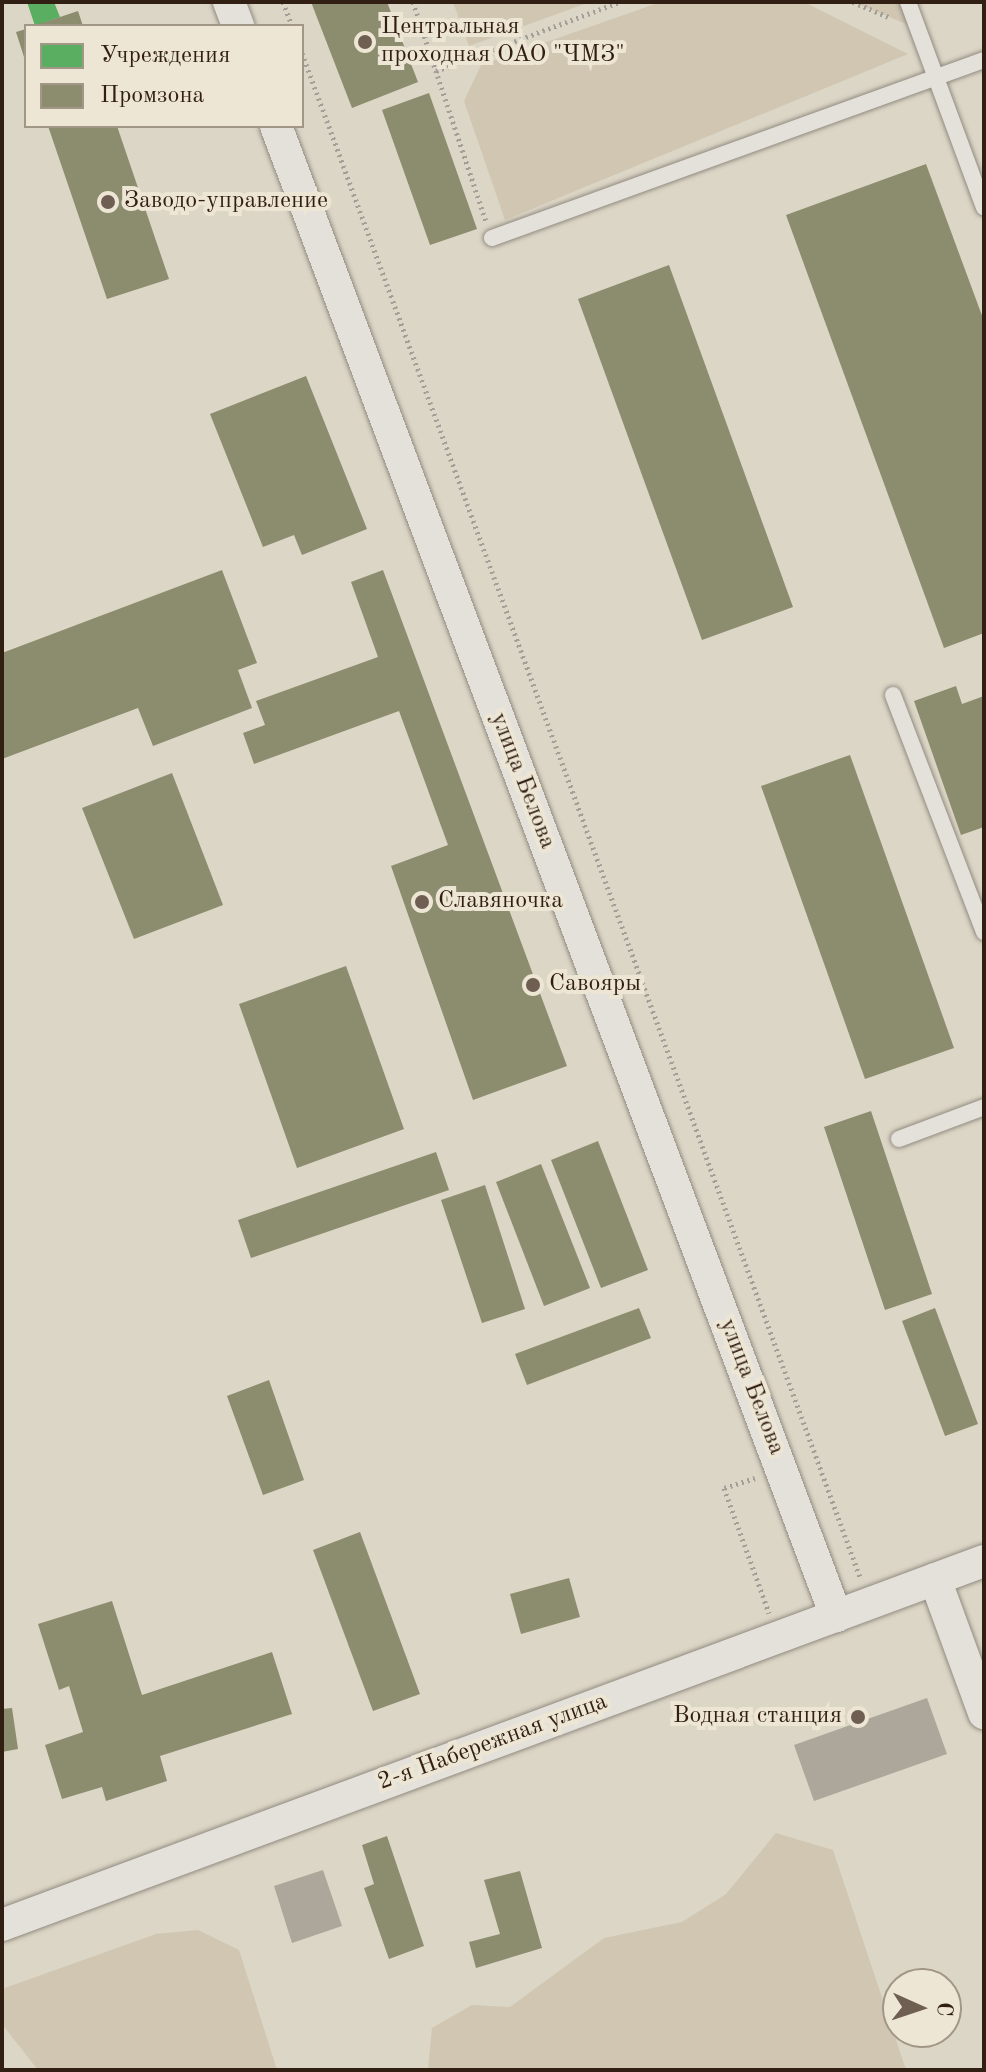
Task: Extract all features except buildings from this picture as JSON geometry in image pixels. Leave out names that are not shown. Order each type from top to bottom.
[{"type":"street","points":[[229,2],[237,24]]},
{"type":"street","name":"улица Белова","points":[[277,128],[836,1616]]},
{"type":"street","name":"2-я Набережная улица","points":[[2,1925],[984,1561]]},
{"type":"street","points":[[935,1579],[984,1713]]},
{"type":"lane","points":[[908,2],[984,207]]},
{"type":"lane","points":[[492,238],[984,60]]},
{"type":"lane","points":[[893,695],[984,932]]},
{"type":"lane","points":[[899,1139],[984,1107]]},
{"type":"path","points":[[283,2],[291,24]]},
{"type":"path","points":[[413,2],[492,238]]},
{"type":"path","points":[[436,71],[620,2]]},
{"type":"path","points":[[853,2],[918,29]]},
{"type":"path","points":[[304,58],[862,1583]]},
{"type":"path","points":[[756,1623],[771,1618],[724,1488],[817,1458]]},
{"type":"shaded area","points":[[453,2],[590,2],[469,46]]},
{"type":"shaded area","points":[[661,2],[804,2],[908,54],[505,220],[464,101],[481,65]]},
{"type":"shaded area","points":[[853,2],[903,2],[911,26]]},
{"type":"shaded area","points":[[776,1833],[833,1850],[882,1998],[882,2048],[899,2048],[906,2070],[428,2070],[432,2028],[472,2005],[510,2007],[604,1938],[682,1922],[726,1894]]},
{"type":"shaded area","points":[[198,1930],[239,1950],[277,2070],[38,2070],[2,2024],[2,1989],[156,1934]]},
{"type":"place","name":"Центральная проходная ОАО \"ЧМЗ\"","points":[[365,42]]},
{"type":"place","name":"Заводо-управление","points":[[108,202]]},
{"type":"place","name":"Славяночка","points":[[422,902]]},
{"type":"place","name":"Савояры","points":[[533,985]]},
{"type":"place","name":"Водная станция","points":[[858,1717]]}]
